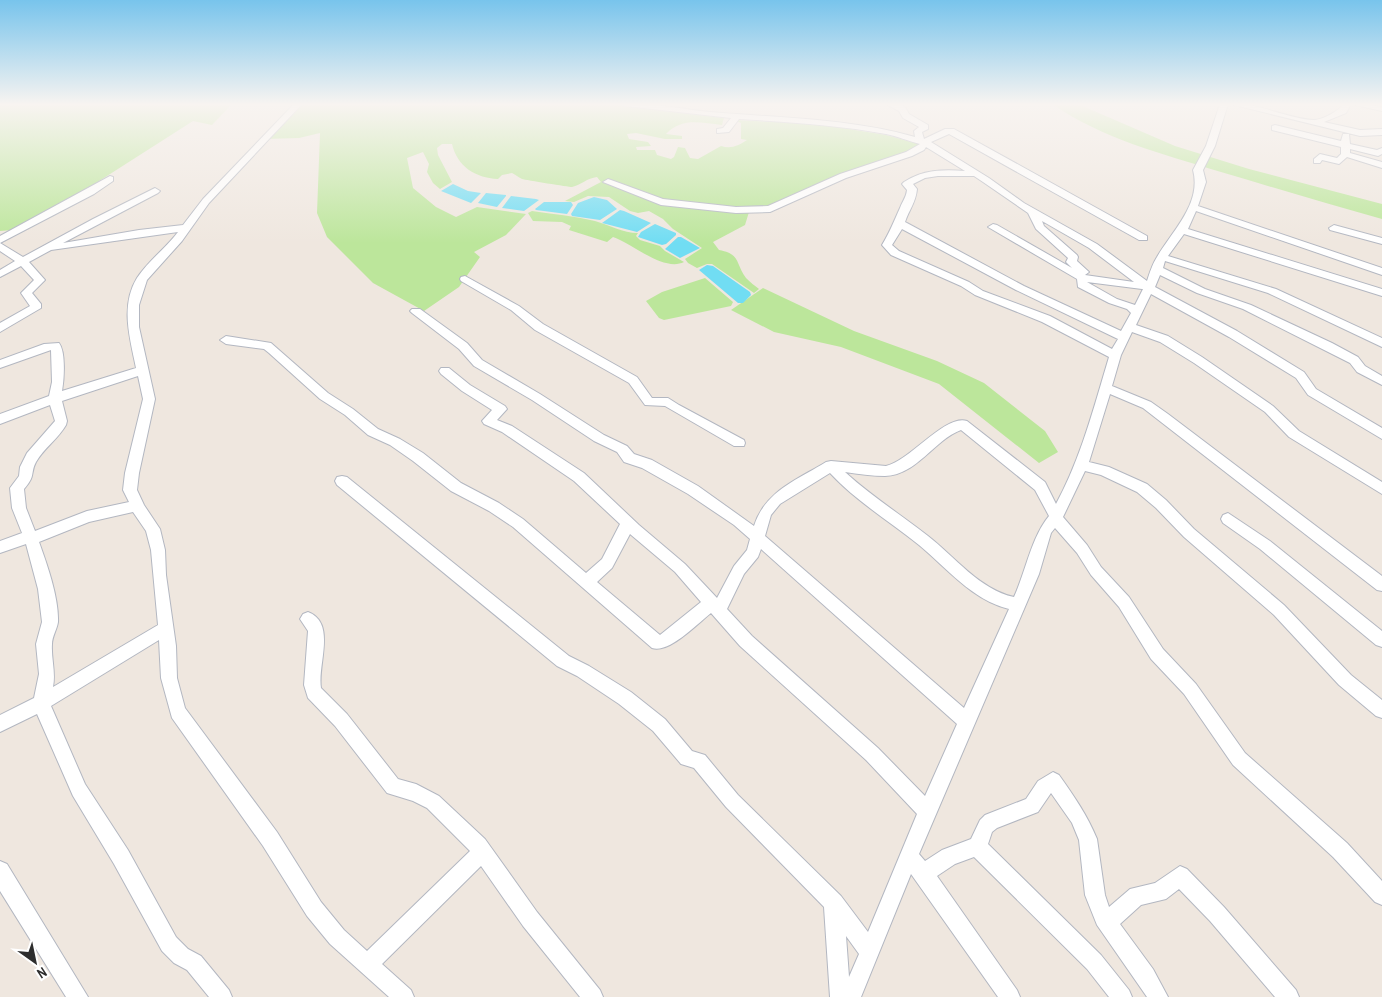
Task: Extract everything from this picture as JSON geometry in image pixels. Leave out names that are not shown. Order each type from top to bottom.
[{"type":"street","points":[[252,151],[206,202],[142,279],[134,298],[133,327],[149,399],[132,473],[130,490],[137,506],[150,522],[157,543],[169,678],[178,712],[270,838],[314,909],[337,937],[404,997]]},
{"type":"street","points":[[608,182],[662,202],[736,210],[770,209],[842,176],[917,151]]},
{"type":"street","points":[[936,151],[1032,212],[1093,246],[1147,286],[1233,334],[1300,376],[1312,392],[1382,434]]},
{"type":"street","points":[[988,151],[1143,238]]},
{"type":"street","points":[[851,997],[928,812],[1032,574],[1045,531],[1056,517],[1075,482],[1115,355],[1127,332],[1134,310],[1159,263],[1182,230],[1201,182],[1198,170],[1209,151]]},
{"type":"street","points":[[1317,161],[1320,157],[1339,161],[1345,151]]},
{"type":"street","points":[[1346,151],[1382,164]]},
{"type":"street","points":[[1351,151],[1378,153],[1382,151]]},
{"type":"street","points":[[975,174],[949,172],[926,175],[911,180],[907,184],[912,189],[911,200],[905,206],[899,223],[887,246],[895,253],[965,284],[1000,302],[1046,319],[1115,355]]},
{"type":"street","points":[[0,240],[91,192],[110,179]]},
{"type":"street","points":[[0,274],[155,192]]},
{"type":"street","points":[[1192,207],[1382,272]]},
{"type":"street","points":[[1032,212],[1040,228],[1073,257],[1070,262],[1086,274],[1082,278],[1082,285],[1134,310]]},
{"type":"street","points":[[899,223],[1020,288],[1127,332],[1164,339],[1269,409],[1294,434],[1382,490]]},
{"type":"street","points":[[993,227],[1082,278],[1147,286]]},
{"type":"street","points":[[43,250],[130,235],[186,228]]},
{"type":"street","points":[[1334,228],[1382,241]]},
{"type":"street","points":[[1182,230],[1382,293]]},
{"type":"street","points":[[0,246],[22,262],[40,280],[26,293],[36,304],[34,308],[24,316],[0,328]]},
{"type":"street","points":[[1159,263],[1272,290],[1382,343]]},
{"type":"street","points":[[1159,263],[1201,291],[1247,307],[1313,338],[1354,360],[1361,369],[1382,380]]},
{"type":"street","points":[[465,279],[515,308],[538,326],[633,380],[641,387],[649,402],[668,402],[675,408],[739,443]]},
{"type":"street","points":[[416,311],[463,346],[478,363],[536,397],[599,438],[622,450],[629,458],[647,464],[693,490],[739,521],[968,722]]},
{"type":"street","points":[[226,340],[267,346],[273,350],[324,396],[349,412],[373,432],[395,442],[418,457],[456,487],[478,496],[502,512],[658,643],[665,641],[715,607],[739,570],[753,553],[765,513],[776,500],[831,466],[886,471],[898,468],[911,460],[947,430],[963,424],[1040,486],[1050,501],[1056,517],[1063,528],[1082,548],[1096,571],[1124,602],[1157,654],[1190,689],[1239,759],[1340,850],[1382,895]]},
{"type":"street","points":[[0,364],[55,346],[57,348],[58,364],[55,399],[61,421],[60,425],[32,457],[26,478],[18,488],[19,508],[46,589],[50,622],[44,644],[47,674],[41,703],[79,790],[121,857],[169,944],[181,956],[194,963],[222,997]]},
{"type":"street","points":[[0,419],[143,370]]},
{"type":"street","points":[[445,371],[466,388],[501,410],[488,421],[507,429],[579,477],[627,523],[673,562],[754,649],[872,754],[928,812]]},
{"type":"street","points":[[1106,388],[1147,406],[1164,416],[1382,585]]},
{"type":"street","points":[[1080,465],[1104,471],[1142,488],[1161,504],[1189,533],[1279,610],[1345,680],[1382,710]]},
{"type":"street","points":[[831,466],[844,481],[924,541],[985,591],[998,600],[1018,604]]},
{"type":"street","points":[[342,481],[557,656],[616,692],[659,725],[687,758],[699,761],[732,801],[834,903],[869,951]]},
{"type":"street","points":[[0,547],[87,517],[137,506]]},
{"type":"street","points":[[1228,519],[1265,545],[1382,640]]},
{"type":"street","points":[[582,579],[587,580],[595,576],[608,561],[627,523]]},
{"type":"street","points":[[308,619],[316,631],[312,685],[314,692],[341,720],[393,787],[416,793],[433,802],[482,852],[530,920],[593,997]]},
{"type":"street","points":[[0,724],[41,703],[166,628]]},
{"type":"street","points":[[977,847],[986,826],[992,821],[1032,806],[1044,787],[1053,782],[1078,817],[1088,839],[1095,895],[1104,918],[1146,976],[1158,997]]},
{"type":"street","points":[[924,874],[936,864],[958,852],[977,847]]},
{"type":"street","points":[[977,847],[1094,962],[1122,997]]},
{"type":"street","points":[[368,964],[482,852]]},
{"type":"street","points":[[909,857],[924,874],[1010,997]]},
{"type":"street","points":[[0,871],[78,997]]},
{"type":"street","points":[[1104,918],[1113,917],[1137,896],[1160,892],[1180,876],[1217,914],[1289,997]]},
{"type":"street","points":[[834,903],[840,997]]},
{"type":"green space","points":[[0,151],[147,151],[24,229],[0,231]]},
{"type":"green space","points":[[319,151],[437,151],[452,182],[440,189],[433,183],[427,172],[429,164],[423,152],[407,158],[413,188],[436,207],[456,217],[477,207],[526,214],[506,235],[474,252],[480,257],[459,287],[424,311],[373,283],[327,237],[317,213]]},
{"type":"green space","points":[[454,151],[655,151],[657,155],[671,159],[677,151],[686,151],[690,158],[698,159],[713,151],[916,151],[779,205],[749,212],[745,225],[713,242],[719,250],[731,254],[737,260],[746,278],[759,289],[754,293],[712,264],[697,268],[688,263],[685,259],[702,248],[649,211],[638,213],[630,211],[609,197],[588,196],[574,202],[565,201],[601,182],[597,177],[572,187],[522,179],[512,173],[502,175],[498,179],[490,178],[468,169]]},
{"type":"green space","points":[[1151,151],[1190,151],[1249,169],[1382,204],[1382,219],[1322,202]]},
{"type":"green space","points":[[532,211],[587,219],[621,230],[638,233],[636,236],[640,240],[660,246],[684,262],[676,264],[667,263],[648,256],[613,237],[607,242],[569,230],[571,226],[562,222],[533,221],[528,213]]},
{"type":"green space","points":[[705,278],[733,302],[731,306],[664,320],[659,318],[646,301],[662,292]]},
{"type":"green space","points":[[763,288],[854,331],[937,361],[984,383],[1045,431],[1058,452],[1039,463],[939,384],[841,347],[774,332],[731,310]]},
{"type":"water","points":[[453,184],[468,191],[481,193],[471,203],[441,191]]},
{"type":"water","points":[[486,193],[506,196],[497,207],[478,203]]},
{"type":"water","points":[[511,196],[539,200],[524,211],[502,208]]},
{"type":"water","points":[[594,197],[607,200],[617,209],[600,220],[572,216],[571,214],[578,203]]},
{"type":"water","points":[[544,202],[571,202],[573,205],[567,214],[535,209]]},
{"type":"water","points":[[620,210],[651,223],[637,232],[602,223]]},
{"type":"water","points":[[655,224],[676,233],[676,235],[666,244],[662,245],[638,237],[641,232]]},
{"type":"water","points":[[678,237],[700,248],[680,258],[665,249]]},
{"type":"water","points":[[707,265],[713,266],[750,292],[751,295],[743,303],[738,303],[699,270]]}]
